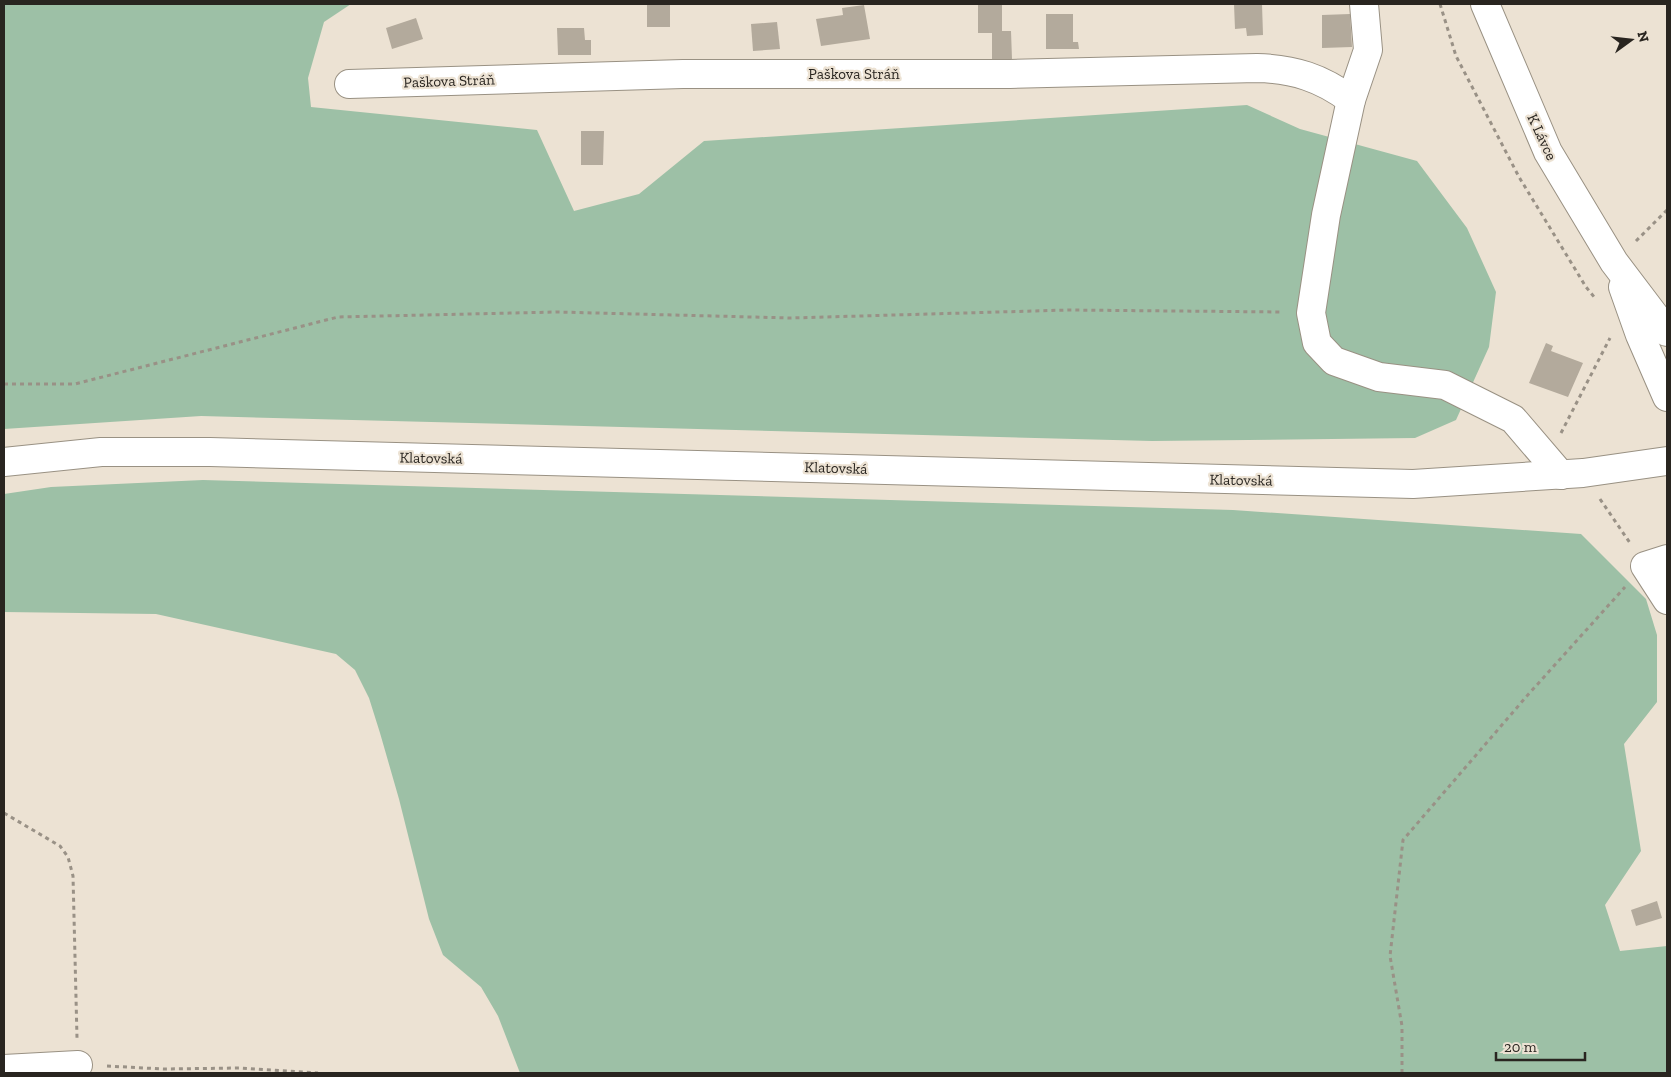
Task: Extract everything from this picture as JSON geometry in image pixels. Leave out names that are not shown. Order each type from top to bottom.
[{"type":"street","points":[[1364,4],[1368,50],[1351,100],[1326,215],[1311,313],[1317,343],[1334,361],[1379,377],[1445,385],[1513,419],[1564,469]]},
{"type":"street","name":"K Lávce","points":[[1485,4],[1548,152],[1614,262],[1667,332]]},
{"type":"street","name":"Paškova Stráň","points":[[349,84],[683,74],[1010,74],[1271,68],[1311,77],[1334,88],[1351,100]]},
{"type":"street","name":"K Lávce","points":[[1614,262],[1640,335],[1667,397]]},
{"type":"street","name":"Klatovská","points":[[4,462],[92,452],[141,452],[1404,484],[1667,461]]},
{"type":"street","points":[[1656,563],[1667,600]]},
{"type":"street","points":[[4,1069],[78,1065]]},
{"type":"path","points":[[1440,4],[1456,56],[1518,177],[1586,287],[1598,302]]},
{"type":"path","points":[[1614,262],[1667,210]]},
{"type":"path","points":[[4,384],[76,384],[338,317],[557,312],[791,318],[1068,310],[1311,313]]},
{"type":"path","points":[[1402,1073],[1402,1026],[1390,956],[1404,840],[1526,697],[1656,563],[1564,469],[1612,334]]},
{"type":"path","points":[[4,813],[60,846],[68,857],[73,876],[78,1065],[163,1069],[240,1068],[318,1073]]},
{"type":"green space","points":[[4,4],[351,4],[324,22],[308,78],[311,107],[537,130],[574,211],[639,194],[704,141],[1247,105],[1300,129],[1417,161],[1467,228],[1496,292],[1489,347],[1456,420],[1415,438],[1152,441],[201,416],[4,429]]},
{"type":"green space","points":[[203,480],[1233,510],[1581,534],[1646,599],[1657,635],[1657,702],[1624,744],[1641,851],[1605,905],[1620,951],[1667,946],[1667,1073],[520,1073],[498,1016],[481,987],[443,955],[429,919],[399,799],[380,733],[369,698],[355,670],[336,654],[156,614],[4,612],[4,494],[51,487]]},
{"type":"building","points":[[647,4],[670,4],[670,27],[647,27]]},
{"type":"building","points":[[978,4],[1002,4],[1002,31],[1011,31],[1012,59],[992,59],[992,33],[978,33]]},
{"type":"building","points":[[1234,4],[1262,4],[1263,35],[1247,36],[1246,28],[1235,29]]},
{"type":"building","points":[[864,5],[870,39],[821,46],[816,19],[843,15],[842,8]]},
{"type":"building","points":[[1046,14],[1073,14],[1073,42],[1078,42],[1079,49],[1046,49]]},
{"type":"building","points":[[1350,14],[1352,47],[1322,48],[1322,15]]},
{"type":"building","points":[[416,18],[423,39],[392,49],[386,28]]},
{"type":"building","points":[[777,22],[780,49],[753,51],[751,24]]},
{"type":"building","points":[[557,28],[584,28],[585,40],[591,40],[591,55],[558,55]]},
{"type":"building","points":[[581,131],[604,131],[603,165],[581,165]]},
{"type":"building","points":[[1546,343],[1553,346],[1551,351],[1583,363],[1568,397],[1529,383]]},
{"type":"building","points":[[1657,901],[1662,918],[1636,926],[1631,910]]}]
